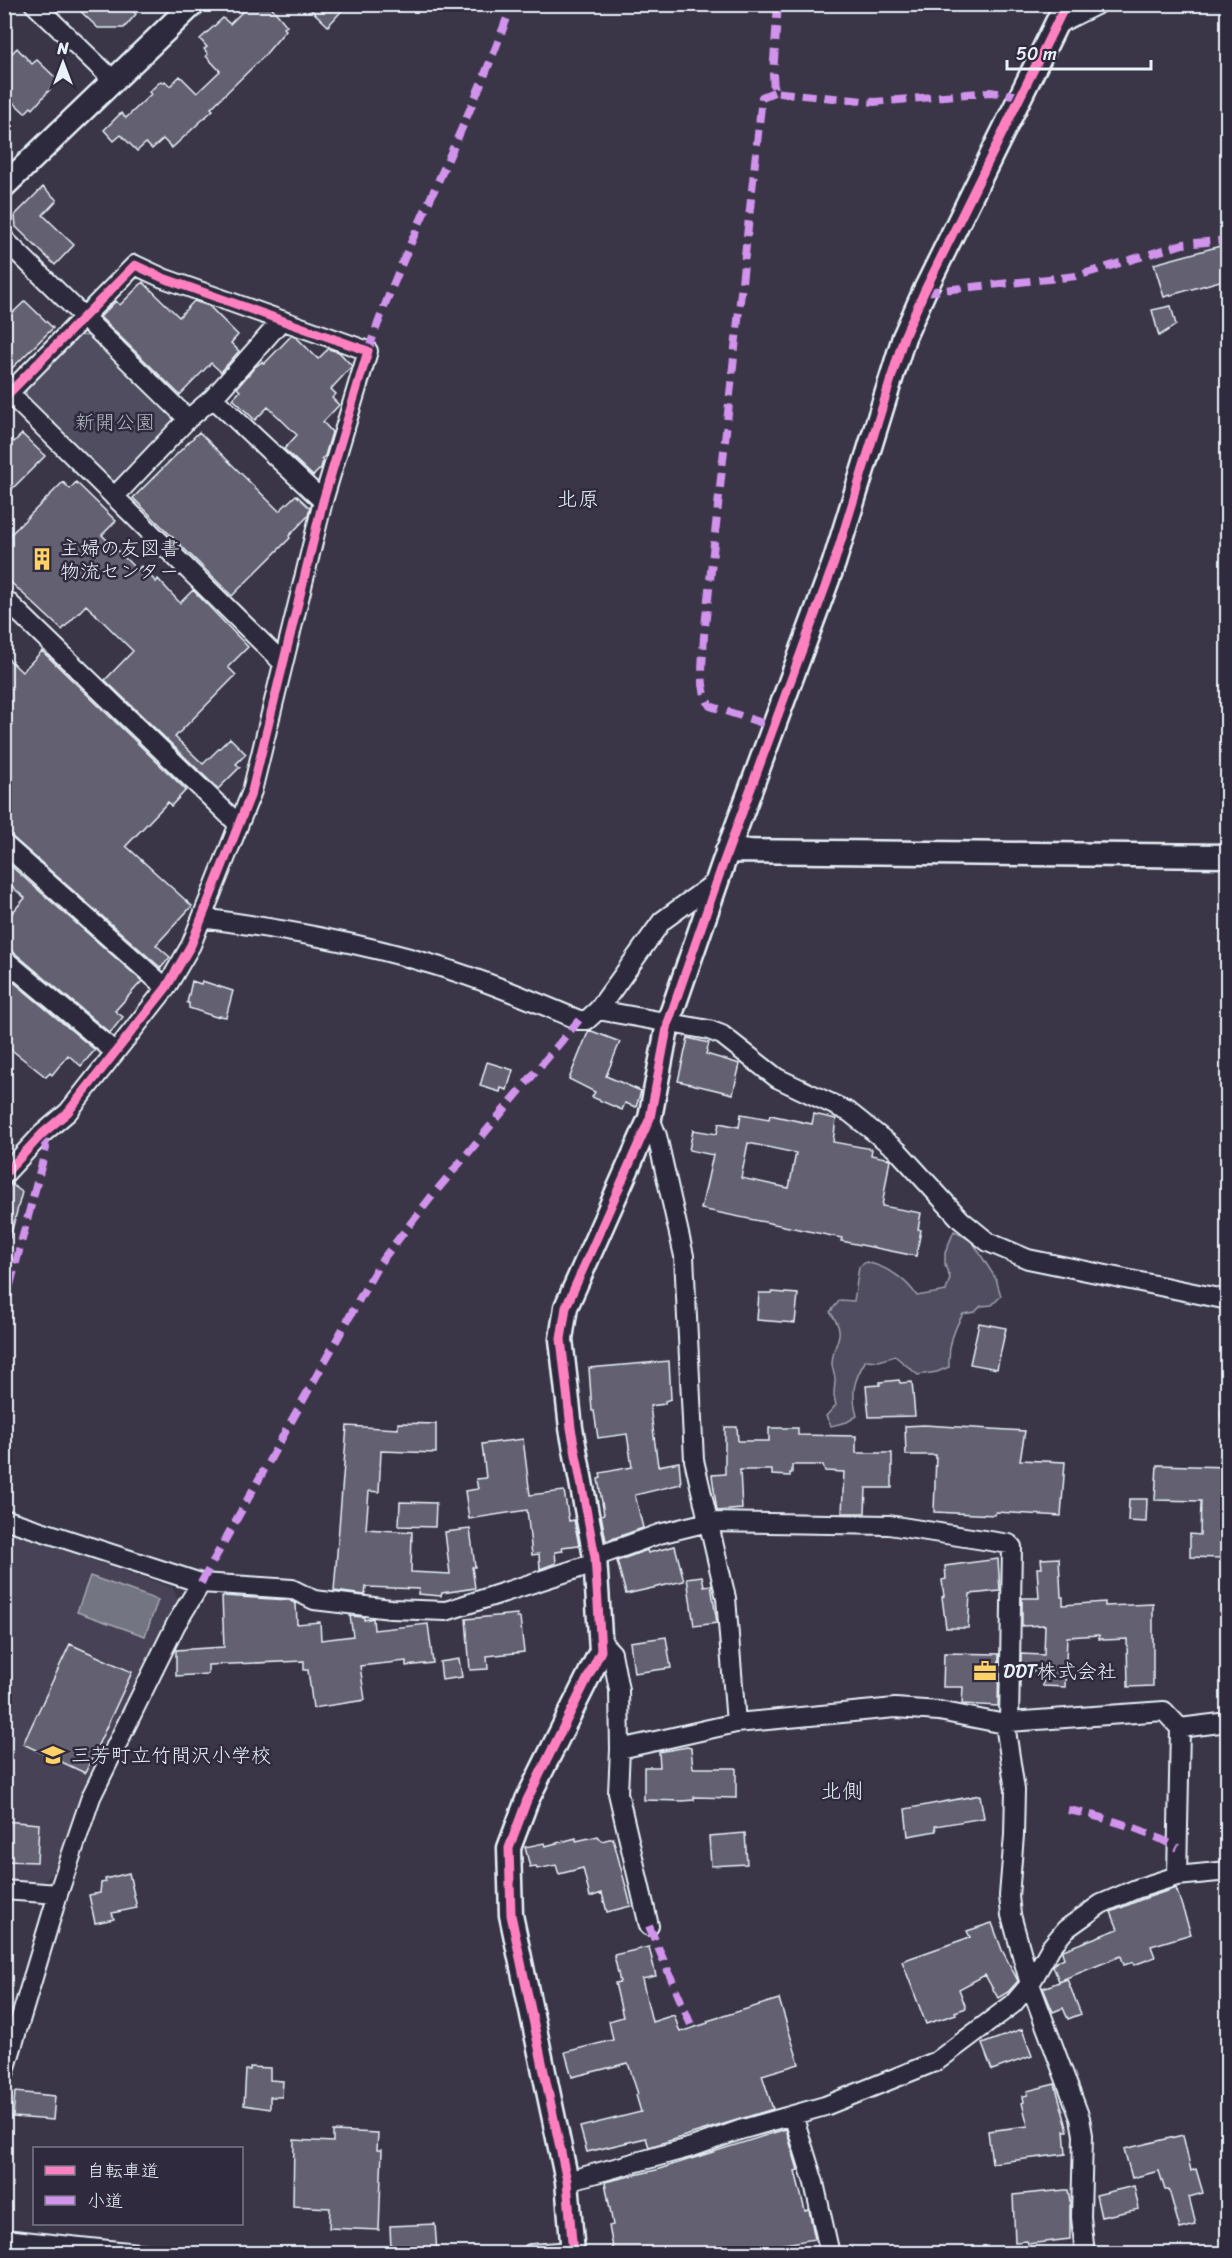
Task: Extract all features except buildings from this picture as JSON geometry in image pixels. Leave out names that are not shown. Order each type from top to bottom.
[{"type":"street","points":[[34,4],[113,80]]},
{"type":"street","points":[[4,186],[194,4]]},
{"type":"street","points":[[531,2253],[573,2252],[567,2181],[512,1915],[509,1848],[526,1800],[601,1651],[595,1560],[571,1428],[561,1339],[567,1308],[650,1118],[668,1023],[727,851],[834,563],[904,337],[1066,4]]},
{"type":"street","points":[[1056,25],[1098,4]]},
{"type":"street","points":[[4,239],[82,318],[188,419]]},
{"type":"street","points":[[4,1174],[42,1134],[68,1112],[166,988],[191,945],[252,791],[323,501],[368,351],[163,278],[135,265],[7,395],[282,662]]},
{"type":"street","points":[[114,497],[188,419],[213,398],[282,320]]},
{"type":"street","points":[[213,398],[323,501]]},
{"type":"street","points":[[8,608],[238,824]]},
{"type":"street","points":[[4,844],[166,988]]},
{"type":"street","points":[[727,851],[1227,856]]},
{"type":"street","points":[[202,918],[297,933],[378,950],[433,965],[489,984],[579,1020],[587,1020],[598,1010],[662,921],[717,881]]},
{"type":"street","points":[[4,959],[115,1052]]},
{"type":"street","points":[[598,1010],[709,1030],[722,1035],[777,1078],[849,1112],[898,1151],[961,1221],[988,1242],[1028,1259],[1227,1300]]},
{"type":"street","points":[[650,1118],[657,1136],[684,1256],[694,1460],[726,1598],[736,1723]]},
{"type":"street","points":[[4,1519],[201,1583],[292,1588],[314,1600],[376,1608],[446,1611],[595,1560],[659,1534],[708,1522],[889,1525],[1009,1544],[1012,1547],[1007,1723],[1015,1790],[1009,1896],[1011,1915],[1030,1984],[1080,2118],[1083,2135],[1081,2217],[1085,2253]]},
{"type":"street","points":[[4,2074],[58,1894],[91,1797],[176,1624],[201,1583]]},
{"type":"street","points":[[600,1640],[612,1653],[620,1690],[618,1793],[649,1926]]},
{"type":"street","points":[[620,1749],[736,1723],[895,1708],[939,1711],[1007,1723],[1164,1711],[1180,1728],[1177,1876]]},
{"type":"street","points":[[1180,1728],[1227,1722]]},
{"type":"street","points":[[567,2181],[692,2147],[740,2130],[825,2106],[937,2061],[1013,2004],[1030,1984],[1051,1947],[1065,1929],[1101,1904],[1136,1889],[1177,1876],[1227,1871]]},
{"type":"street","points":[[4,1890],[58,1894]]},
{"type":"street","points":[[793,2115],[814,2184],[830,2253]]},
{"type":"street","points":[[4,2239],[147,2253]]},
{"type":"shaded area","name":"三芳町立竹間沢小学校","points":[[5,1530],[173,1588],[178,1601],[126,1703],[78,1807],[54,1873],[42,1883],[5,1881]]},
{"type":"green space","name":"新開公園","points":[[78,335],[89,336],[173,417],[173,426],[120,481],[110,481],[26,396],[26,388]]},
{"type":"green space","points":[[954,1231],[972,1241],[996,1279],[1001,1296],[992,1305],[981,1306],[975,1312],[963,1314],[952,1339],[949,1367],[937,1372],[918,1375],[895,1356],[879,1361],[866,1360],[854,1387],[857,1416],[847,1422],[831,1426],[826,1416],[836,1405],[832,1364],[839,1333],[836,1320],[830,1312],[840,1300],[854,1301],[859,1267],[866,1262],[895,1274],[917,1296],[946,1291],[950,1278],[945,1265],[945,1253]]},
{"type":"green space","points":[[1227,1402],[1227,1438],[1223,1433],[1220,1412]]},
{"type":"water","points":[[90,1576],[158,1600],[145,1636],[77,1612]]},
{"type":"marked path","points":[[368,351],[402,264],[478,92],[512,4]]},
{"type":"marked path","points":[[778,4],[773,74],[774,92],[874,102],[990,92],[1022,96]]},
{"type":"marked path","points":[[774,92],[762,97],[702,672],[704,690],[710,706],[775,727]]},
{"type":"marked path","points":[[924,292],[1077,276],[1183,244],[1228,240]]},
{"type":"marked path","points":[[201,1583],[379,1264],[432,1196],[579,1020]]},
{"type":"marked path","points":[[4,1308],[46,1148],[42,1134]]},
{"type":"marked path","points":[[1068,1810],[1124,1825],[1178,1848]]},
{"type":"marked path","points":[[649,1926],[691,2025]]},
{"type":"cycle path","points":[[573,2254],[567,2181],[511,1915],[509,1848],[527,1800],[601,1651],[595,1557],[571,1428],[561,1339],[566,1307],[650,1118],[668,1023],[723,864],[834,563],[904,337],[1066,4]]},
{"type":"cycle path","points":[[4,398],[135,265],[163,278],[368,351],[323,501],[252,791],[191,945],[166,988],[68,1112],[42,1134],[4,1175]]},
{"type":"place","name":"主婦の友図書 物流センター","points":[[42,559]]},
{"type":"place","name":"DDT株式会社","points":[[985,1671]]},
{"type":"place","name":"三芳町立竹間沢小学校","points":[[53,1755]]},
{"type":"district","name":"北原","points":[[578,499]]},
{"type":"district","name":"北側","points":[[842,1791]]}]
